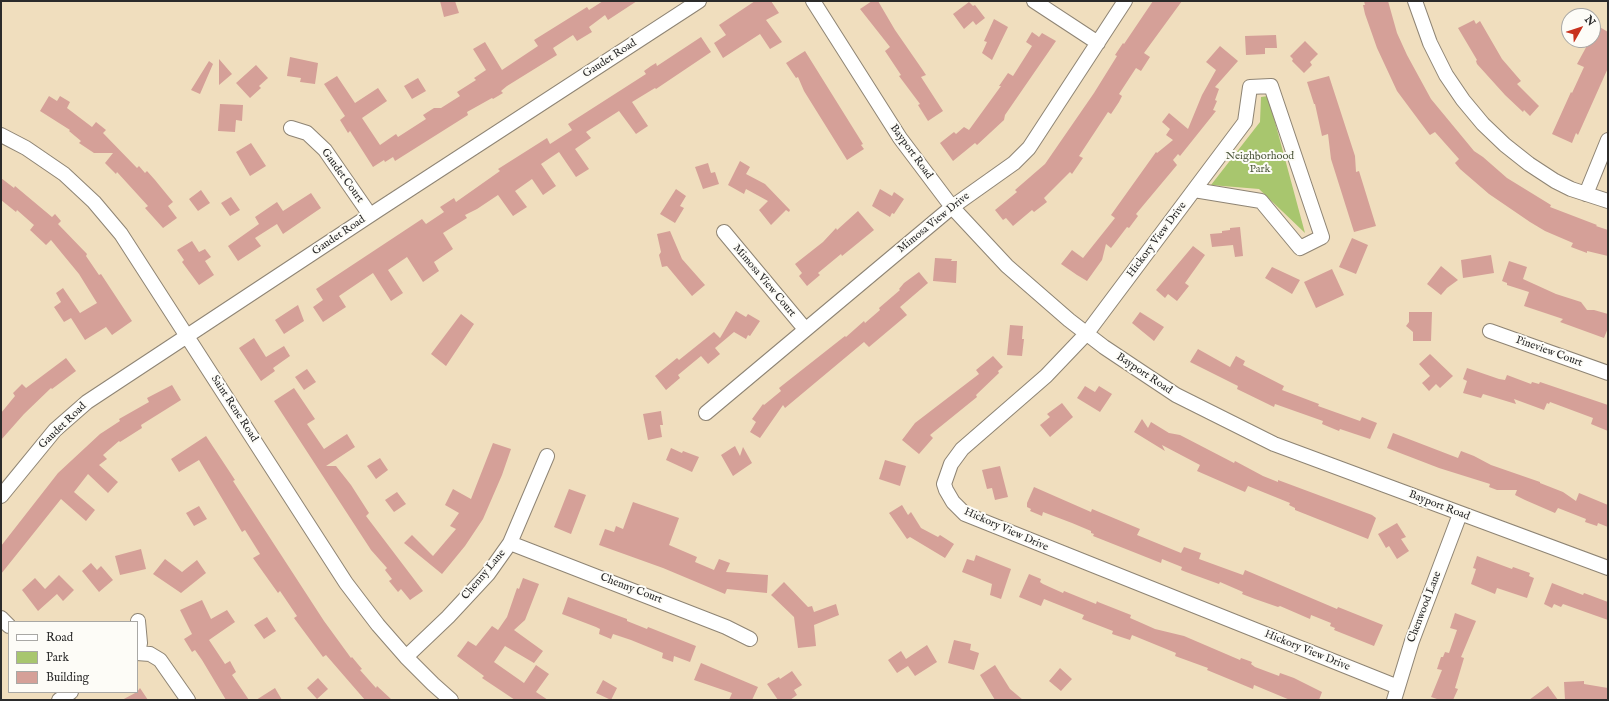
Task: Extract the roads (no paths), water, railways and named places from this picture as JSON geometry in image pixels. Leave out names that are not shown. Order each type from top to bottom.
[{"type":"street","name":"Gaudet Road","points":[[1,496],[36,451],[69,417],[87,402],[370,215],[699,1]]},
{"type":"street","name":"Bayport Road","points":[[813,1],[900,138],[952,207],[1007,266],[1104,347],[1176,396],[1241,429],[1295,452],[1608,568]]},
{"type":"street","points":[[1034,1],[1098,43]]},
{"type":"street","name":"Mimosa View Drive","points":[[706,413],[952,207],[1014,163],[1030,148],[1125,1]]},
{"type":"street","points":[[1415,1],[1430,43],[1446,75],[1463,100],[1483,124],[1505,145],[1529,164],[1555,180],[1586,194],[1608,201]]},
{"type":"street","name":"Hickory View Drive","points":[[1194,190],[1260,201],[1300,248],[1322,237],[1271,86],[1250,86],[1245,122],[1194,190],[1087,334],[1046,376],[962,450],[951,464],[944,484],[953,502],[965,514],[1396,694]]},
{"type":"street","name":"Gaudet Court","points":[[291,128],[307,133],[325,150],[370,215]]},
{"type":"street","name":"Saint Rene Road","points":[[1,134],[26,148],[64,174],[94,202],[121,234],[346,583],[378,625],[406,657],[451,700]]},
{"type":"street","points":[[1586,194],[1608,140]]},
{"type":"street","name":"Mimosa View Court","points":[[724,232],[805,330]]},
{"type":"street","name":"Pineview Court","points":[[1490,331],[1608,373]]},
{"type":"street","name":"Chenny Lane","points":[[406,657],[448,617],[488,574],[510,543],[547,456]]},
{"type":"street","name":"Chenwood Lane","points":[[1396,694],[1412,641],[1460,514]]},
{"type":"street","name":"Chenny Court","points":[[510,543],[726,627],[750,639]]},
{"type":"street","points":[[138,621],[140,643],[138,653],[154,655],[160,660],[188,700]]},
{"type":"park label","name":"Neighborhood Park","points":[[1260,163]]}]
